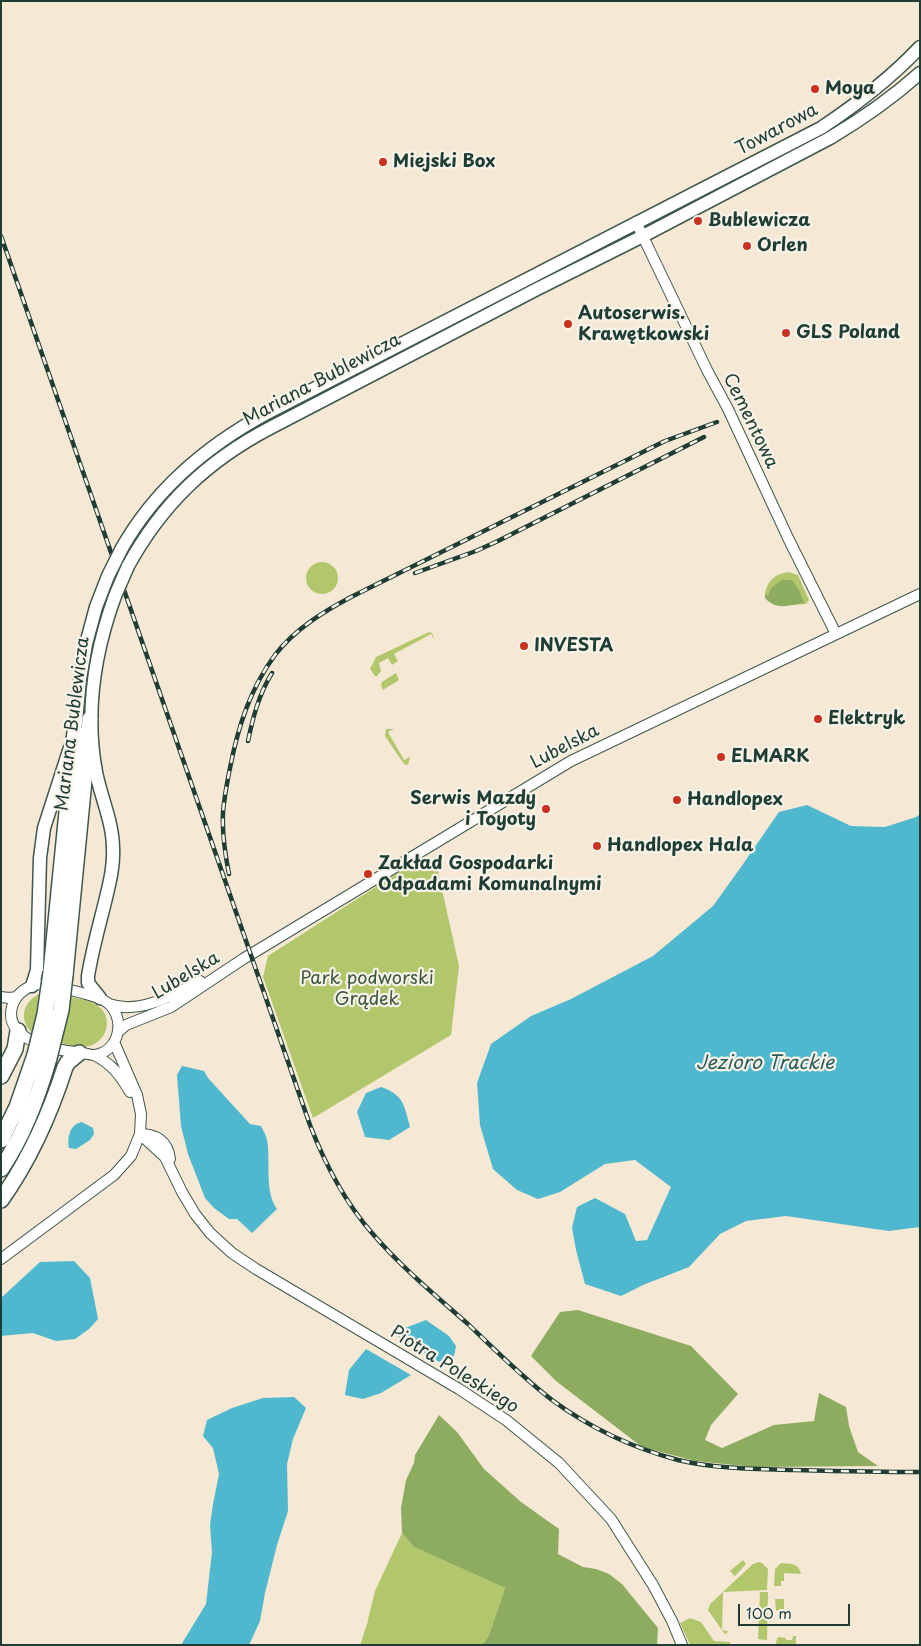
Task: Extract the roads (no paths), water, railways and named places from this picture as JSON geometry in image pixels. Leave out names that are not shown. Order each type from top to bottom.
[{"type":"highway","name":"Mariana Bublewicza","points":[[58,974],[90,719]]},
{"type":"highway","name":"Mariana Bublewicza","points":[[1,1140],[42,1056],[61,1010],[58,974],[75,732]]},
{"type":"highway","points":[[1,1076],[15,1049],[15,1024]]},
{"type":"highway","points":[[1,1200],[19,1173],[41,1132],[65,1067],[68,1062],[86,1054]]},
{"type":"highway","name":"Mariana Bublewicza","points":[[1,1169],[32,1110],[42,1056]]},
{"type":"main road","name":"Towarowa","points":[[636,222],[821,128],[873,90],[905,63],[920,47]]},
{"type":"main road","name":"Towarowa","points":[[643,236],[856,123],[892,97],[920,73]]},
{"type":"main road","name":"Mariana Bublewicza","points":[[75,732],[80,679],[87,639],[96,607],[108,576],[122,548],[145,512],[172,481],[199,456],[230,434],[267,413],[636,222]]},
{"type":"main road","name":"Mariana Bublewicza","points":[[90,719],[98,655],[107,619],[128,566],[147,534],[173,500],[205,470],[237,446],[270,428],[643,236]]},
{"type":"main road","points":[[90,719],[96,770],[111,825],[114,852],[110,880],[88,976],[88,983],[105,1001]]},
{"type":"main road","points":[[32,986],[36,970],[40,858],[44,828],[75,732]]},
{"type":"street","name":"Cementowa","points":[[636,222],[707,370],[731,414],[789,540],[836,634]]},
{"type":"street","name":"Lubelska","points":[[118,1032],[126,1024],[170,1007],[243,959],[571,760],[920,594]]},
{"type":"street","name":"Lubelska","points":[[32,986],[36,984],[46,985],[105,1001],[122,1008],[129,1008],[170,997],[243,959]]},
{"type":"street","points":[[1,997],[17,996],[32,986]]},
{"type":"street","points":[[15,1024],[12,1008],[17,996]]},
{"type":"street","points":[[86,1054],[108,1049],[114,1042],[118,1032],[118,1017],[105,1001]]},
{"type":"street","points":[[1,1009],[22,1035],[35,1042],[86,1054],[106,1061],[115,1070],[135,1102],[140,1134]]},
{"type":"street","points":[[1,1259],[114,1175],[131,1156],[140,1134],[140,1114],[137,1096],[114,1042]]},
{"type":"street","name":"Piotra Poleskiego","points":[[140,1134],[165,1157],[195,1214],[210,1233],[232,1253],[459,1389],[506,1420],[559,1463],[611,1519],[653,1585],[682,1645]]},
{"type":"water","name":"Jezioro Trackie","points":[[807,805],[851,826],[885,827],[920,814],[920,1227],[889,1231],[786,1216],[746,1221],[720,1234],[689,1267],[621,1296],[585,1284],[572,1228],[577,1207],[595,1198],[625,1214],[636,1241],[647,1240],[671,1187],[635,1160],[605,1164],[560,1192],[538,1199],[517,1190],[493,1169],[480,1125],[477,1083],[491,1044],[531,1016],[571,999],[653,956],[713,906],[779,812]]},
{"type":"water","points":[[182,1066],[204,1071],[208,1078],[250,1124],[261,1126],[265,1134],[268,1149],[269,1185],[273,1202],[277,1209],[252,1233],[237,1219],[229,1219],[214,1208],[205,1198],[188,1154],[181,1126],[177,1075]]},
{"type":"water","points":[[381,1087],[399,1097],[410,1127],[389,1140],[365,1137],[357,1112],[366,1093]]},
{"type":"water","points":[[82,1122],[93,1128],[94,1134],[90,1140],[76,1149],[69,1148],[68,1140],[72,1128]]},
{"type":"water","points":[[74,1261],[90,1278],[98,1319],[89,1329],[75,1339],[56,1341],[33,1333],[1,1336],[1,1298],[40,1262]]},
{"type":"water","points":[[426,1320],[449,1336],[456,1346],[454,1356],[439,1362],[392,1333]]},
{"type":"water","points":[[366,1349],[411,1375],[381,1393],[363,1399],[345,1395],[349,1370]]},
{"type":"water","points":[[294,1397],[306,1408],[293,1439],[287,1464],[288,1511],[277,1545],[260,1621],[249,1645],[181,1645],[206,1604],[212,1552],[210,1525],[219,1474],[213,1448],[203,1436],[207,1420],[232,1408],[263,1398]]},
{"type":"railway","points":[[1,236],[310,1125],[336,1182],[362,1221],[406,1269],[530,1382],[581,1420],[612,1436],[661,1455],[707,1465],[766,1469],[920,1472]]},
{"type":"railway","points":[[229,874],[224,844],[223,813],[233,753],[241,723],[252,695],[266,668],[291,637],[320,615],[351,597],[665,441],[717,422]]},
{"type":"railway","points":[[415,573],[498,541],[704,437]]},
{"type":"railway","points":[[248,741],[257,706],[263,689],[272,673]]},
{"type":"place","name":"Moya","points":[[815,89]]},
{"type":"place","name":"Miejski Box","points":[[383,162]]},
{"type":"place","name":"Bublewicza","points":[[698,221]]},
{"type":"place","name":"Orlen","points":[[747,246]]},
{"type":"place","name":"Autoserwis. Krawętkowski","points":[[568,324]]},
{"type":"place","name":"GLS Poland","points":[[786,333]]},
{"type":"place","name":"INVESTA","points":[[524,646]]},
{"type":"place","name":"Elektryk","points":[[818,719]]},
{"type":"place","name":"ELMARK","points":[[721,757]]},
{"type":"place","name":"Handlopex","points":[[677,800]]},
{"type":"place","name":"Serwis Mazdy i Toyoty","points":[[546,809]]},
{"type":"place","name":"Handlopex Hala","points":[[597,846]]},
{"type":"place","name":"Zakład Gospodarki Odpadami Komunalnymi","points":[[368,874]]},
{"type":"park label","name":"Park podworski Grądek","points":[[367,990]]}]
